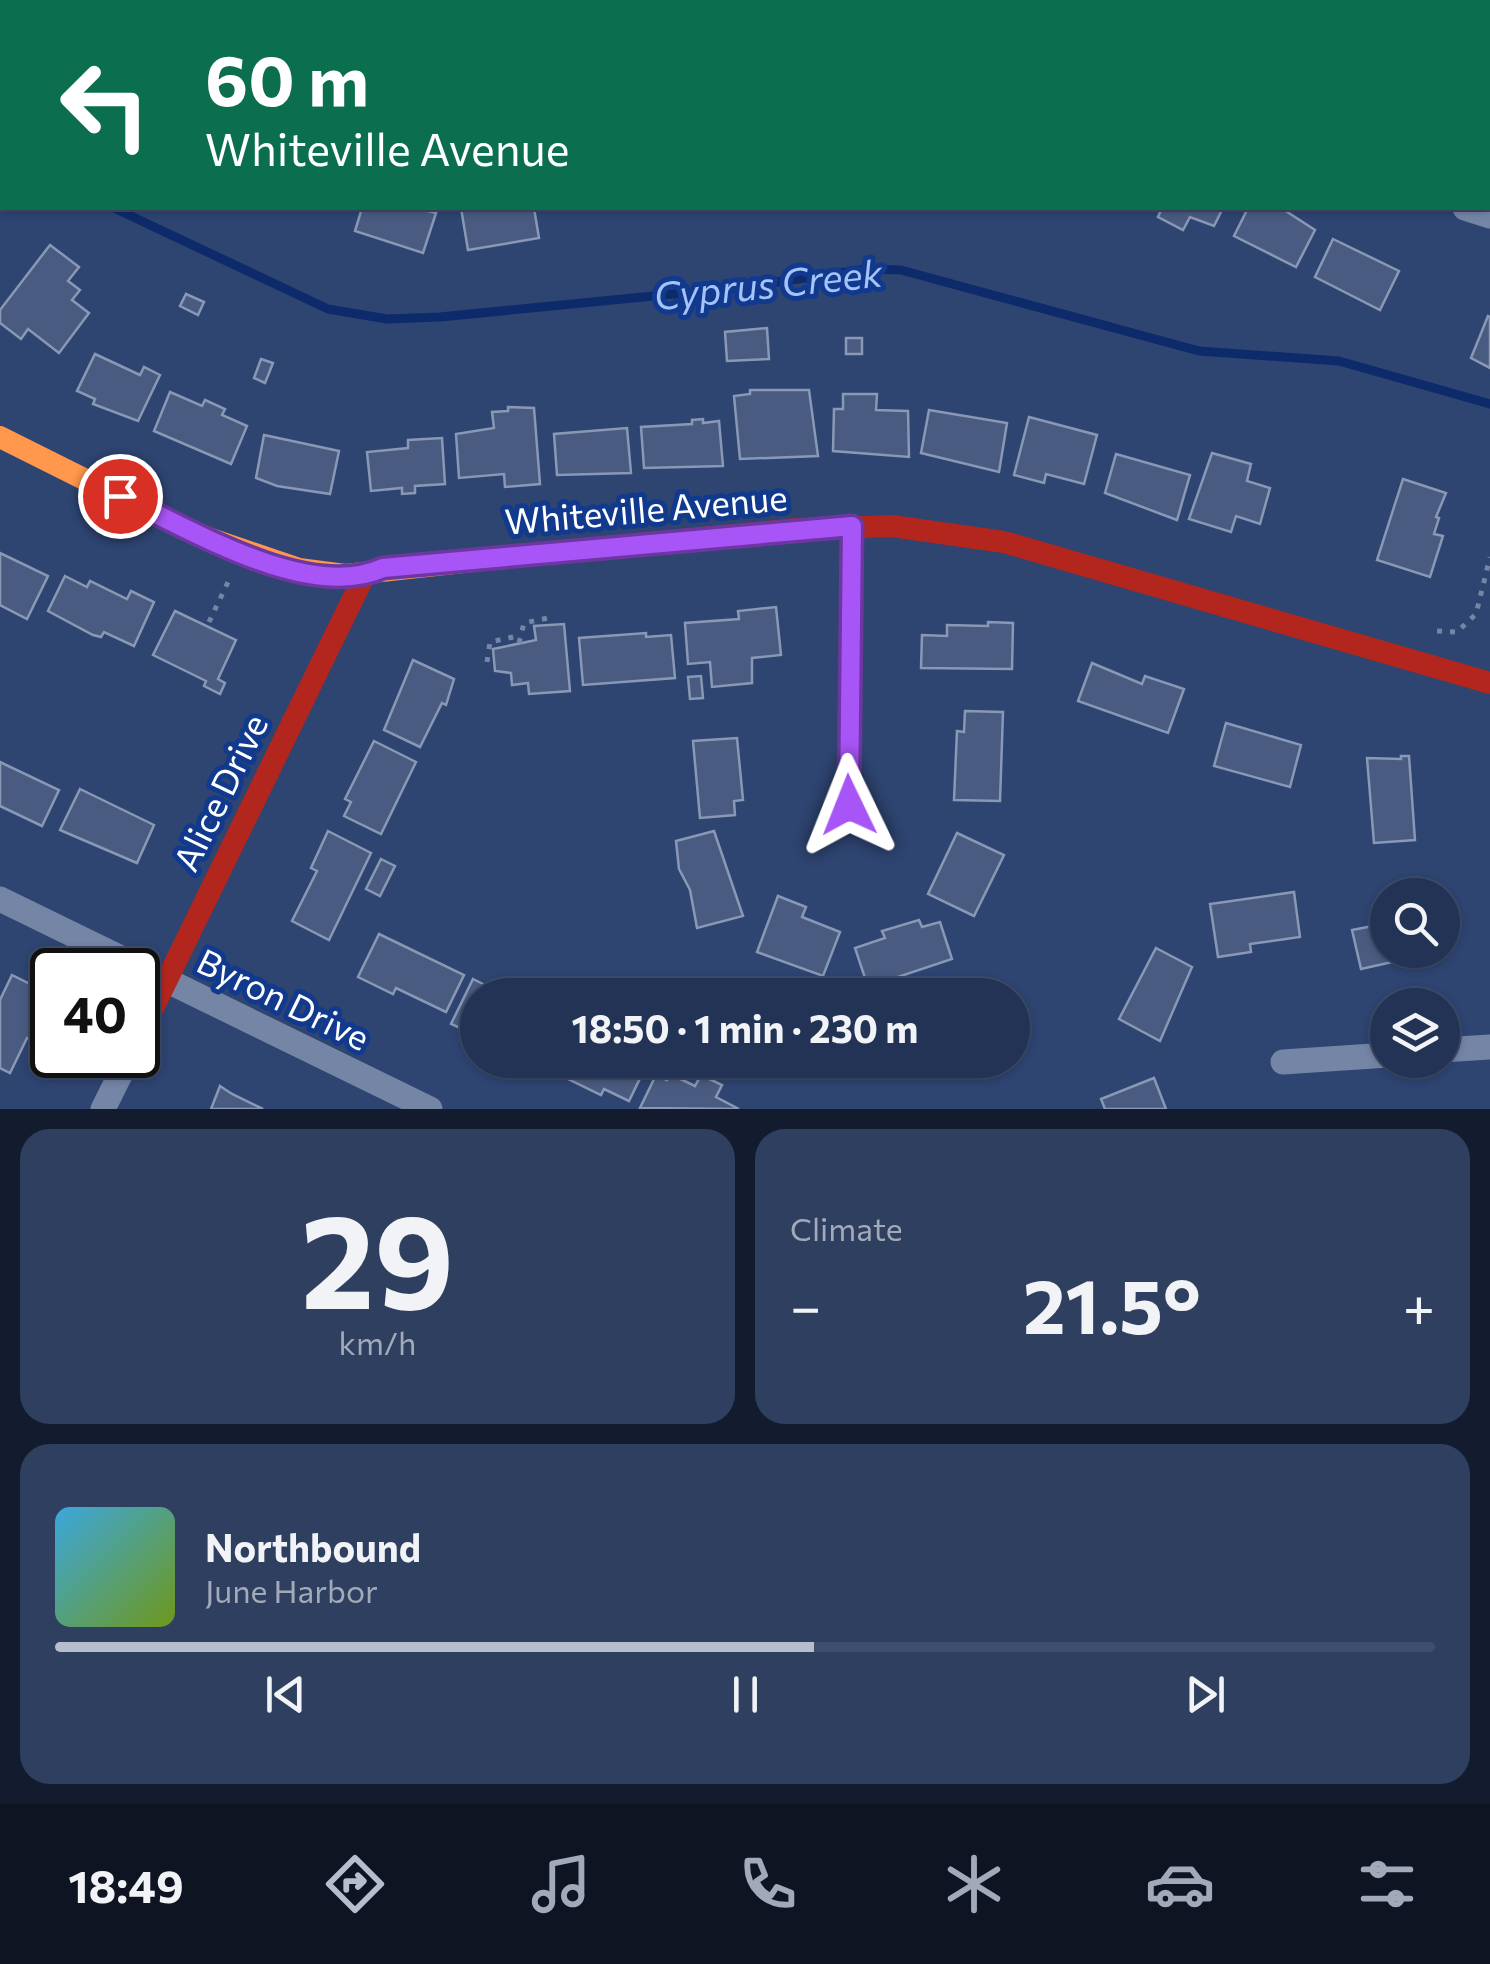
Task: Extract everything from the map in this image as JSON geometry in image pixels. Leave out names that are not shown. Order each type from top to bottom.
[{"type":"street","name":"Whiteville Avenue","points":[[0,437],[250,557],[306,574],[364,576],[383,568],[852,526],[921,529],[1004,542],[1490,682]]},
{"type":"street","points":[[849,805],[852,526]]},
{"type":"street","name":"Alice Drive","points":[[160,993],[364,576]]},
{"type":"street","name":"Byron Drive","points":[[0,899],[430,1109]]},
{"type":"street","points":[[1460,1049],[1490,1047]]},
{"type":"street","points":[[1283,1062],[1370,1055]]},
{"type":"street","points":[[104,1109],[119,1078]]},
{"type":"path","points":[[1437,631],[1465,632],[1476,614],[1490,556]]},
{"type":"path","points":[[209,622],[232,575]]},
{"type":"path","points":[[487,662],[490,642],[519,639],[524,622],[548,618]]},
{"type":"building","points":[[361,210],[436,213],[423,253],[355,231]]},
{"type":"building","points":[[461,210],[534,210],[539,238],[468,250]]},
{"type":"building","points":[[1161,210],[1222,210],[1214,226],[1190,217],[1183,230],[1158,217]]},
{"type":"building","points":[[1247,210],[1284,210],[1315,230],[1296,267],[1234,236]]},
{"type":"building","points":[[1333,239],[1399,271],[1380,310],[1315,277]]},
{"type":"building","points":[[50,245],[79,267],[68,281],[80,290],[72,300],[89,313],[59,353],[28,329],[21,339],[0,323],[0,310]]},
{"type":"building","points":[[186,294],[204,302],[198,315],[180,306]]},
{"type":"building","points":[[1490,317],[1490,368],[1471,358]]},
{"type":"building","points":[[767,328],[769,359],[727,361],[725,332]]},
{"type":"building","points":[[846,338],[862,338],[862,354],[846,354]]},
{"type":"building","points":[[95,354],[140,375],[144,367],[160,375],[138,421],[93,404],[95,399],[77,391]]},
{"type":"building","points":[[261,359],[273,363],[265,383],[254,378]]},
{"type":"building","points":[[750,390],[809,390],[818,456],[740,459],[734,396],[750,394]]},
{"type":"building","points":[[170,392],[202,406],[205,400],[225,409],[222,415],[247,426],[231,464],[154,431]]},
{"type":"building","points":[[843,394],[877,394],[876,410],[908,411],[909,457],[833,451],[834,409],[843,409]]},
{"type":"building","points":[[508,407],[534,408],[540,484],[505,487],[504,474],[459,478],[456,434],[494,428],[492,412],[508,411]]},
{"type":"building","points":[[929,410],[1007,423],[999,472],[921,453]]},
{"type":"building","points":[[1029,417],[1097,435],[1084,484],[1046,474],[1044,483],[1014,475]]},
{"type":"building","points":[[703,419],[703,423],[719,421],[723,466],[644,468],[641,427],[692,424],[692,420]]},
{"type":"building","points":[[627,428],[631,473],[557,475],[554,434]]},
{"type":"building","points":[[264,435],[339,451],[330,494],[277,486],[256,478]]},
{"type":"building","points":[[442,438],[445,484],[415,486],[415,493],[402,494],[402,488],[371,491],[367,452],[408,448],[408,440]]},
{"type":"building","points":[[1212,453],[1251,464],[1247,481],[1270,488],[1260,524],[1236,516],[1231,532],[1189,519]]},
{"type":"building","points":[[1116,454],[1190,475],[1177,520],[1105,493]]},
{"type":"building","points":[[1403,479],[1446,493],[1436,517],[1439,518],[1434,534],[1443,536],[1430,577],[1377,560]]},
{"type":"building","points":[[0,553],[48,576],[27,619],[0,605]]},
{"type":"building","points":[[65,576],[87,587],[90,581],[127,599],[131,591],[154,602],[134,646],[104,632],[101,637],[93,635],[48,611]]},
{"type":"building","points":[[776,607],[781,655],[752,658],[752,683],[712,687],[710,662],[688,664],[685,623],[739,619],[738,611]]},
{"type":"building","points":[[175,611],[236,640],[218,679],[225,683],[220,694],[204,686],[206,681],[153,655]]},
{"type":"building","points":[[988,622],[1013,623],[1012,669],[921,668],[922,635],[947,636],[947,625],[988,626]]},
{"type":"building","points":[[564,624],[570,691],[529,694],[528,683],[512,685],[511,673],[495,671],[493,649],[536,640],[534,626]]},
{"type":"building","points":[[646,633],[646,637],[671,635],[675,678],[583,685],[579,638]]},
{"type":"building","points":[[413,660],[454,679],[446,705],[442,703],[420,747],[384,730]]},
{"type":"building","points":[[1092,663],[1142,684],[1145,676],[1184,689],[1168,733],[1078,701]]},
{"type":"building","points":[[701,676],[703,698],[690,699],[688,677]]},
{"type":"building","points":[[965,711],[1003,712],[1000,801],[954,800],[957,731],[964,732]]},
{"type":"building","points":[[1226,723],[1301,745],[1290,787],[1214,766]]},
{"type":"building","points":[[737,738],[743,800],[734,801],[735,815],[700,818],[693,741]]},
{"type":"building","points":[[374,741],[416,762],[381,834],[344,816],[351,802],[345,799]]},
{"type":"building","points":[[1409,756],[1415,840],[1374,843],[1367,758]]},
{"type":"building","points":[[0,762],[59,790],[42,826],[0,806]]},
{"type":"building","points":[[80,789],[154,825],[137,863],[60,830]]},
{"type":"building","points":[[328,831],[371,853],[329,940],[292,921],[317,871],[311,868]]},
{"type":"building","points":[[714,831],[743,916],[697,928],[690,890],[679,869],[676,841]]},
{"type":"building","points":[[957,833],[1004,855],[974,916],[928,894]]},
{"type":"building","points":[[381,859],[395,866],[380,896],[366,889]]},
{"type":"building","points":[[1294,892],[1300,937],[1250,944],[1251,952],[1218,957],[1210,904]]},
{"type":"building","points":[[778,896],[806,907],[802,917],[840,932],[823,976],[757,952]]},
{"type":"building","points":[[919,920],[922,927],[940,922],[952,959],[895,978],[865,978],[855,948],[885,938],[882,931]]},
{"type":"building","points":[[1370,926],[1370,967],[1361,969],[1352,930]]},
{"type":"building","points":[[379,934],[464,975],[446,1012],[396,988],[393,994],[358,977]]},
{"type":"building","points":[[1156,948],[1192,967],[1160,1041],[1119,1019]]},
{"type":"building","points":[[12,975],[30,984],[30,1039],[27,1038],[10,1073],[0,1068],[0,1000]]},
{"type":"building","points":[[460,1006],[460,1028],[451,1024]]},
{"type":"building","points":[[566,1078],[640,1078],[629,1101],[604,1089],[601,1095]]},
{"type":"building","points":[[655,1078],[678,1078],[695,1086],[699,1078],[707,1078],[722,1085],[716,1097],[739,1109],[640,1108]]},
{"type":"building","points":[[1154,1078],[1166,1109],[1105,1109],[1101,1099]]},
{"type":"building","points":[[220,1086],[232,1094],[263,1109],[211,1109]]},
{"type":"waterway","name":"Cyprus Creek","points":[[118,210],[328,309],[387,319],[735,288],[868,269],[901,270],[1199,351],[1339,361],[1490,404]]},
{"type":"traffic: fast","points":[[849,805],[852,525]]},
{"type":"traffic: slow","points":[[0,437],[190,532],[299,569],[345,575],[545,553]]},
{"type":"traffic: jam","points":[[545,553],[796,529],[892,526],[1004,542],[1490,683]]},
{"type":"traffic: jam","points":[[160,994],[364,576]]},
{"type":"route","points":[[120,496],[250,557],[306,574],[364,576],[383,568],[796,528],[852,526],[849,805]]}]
